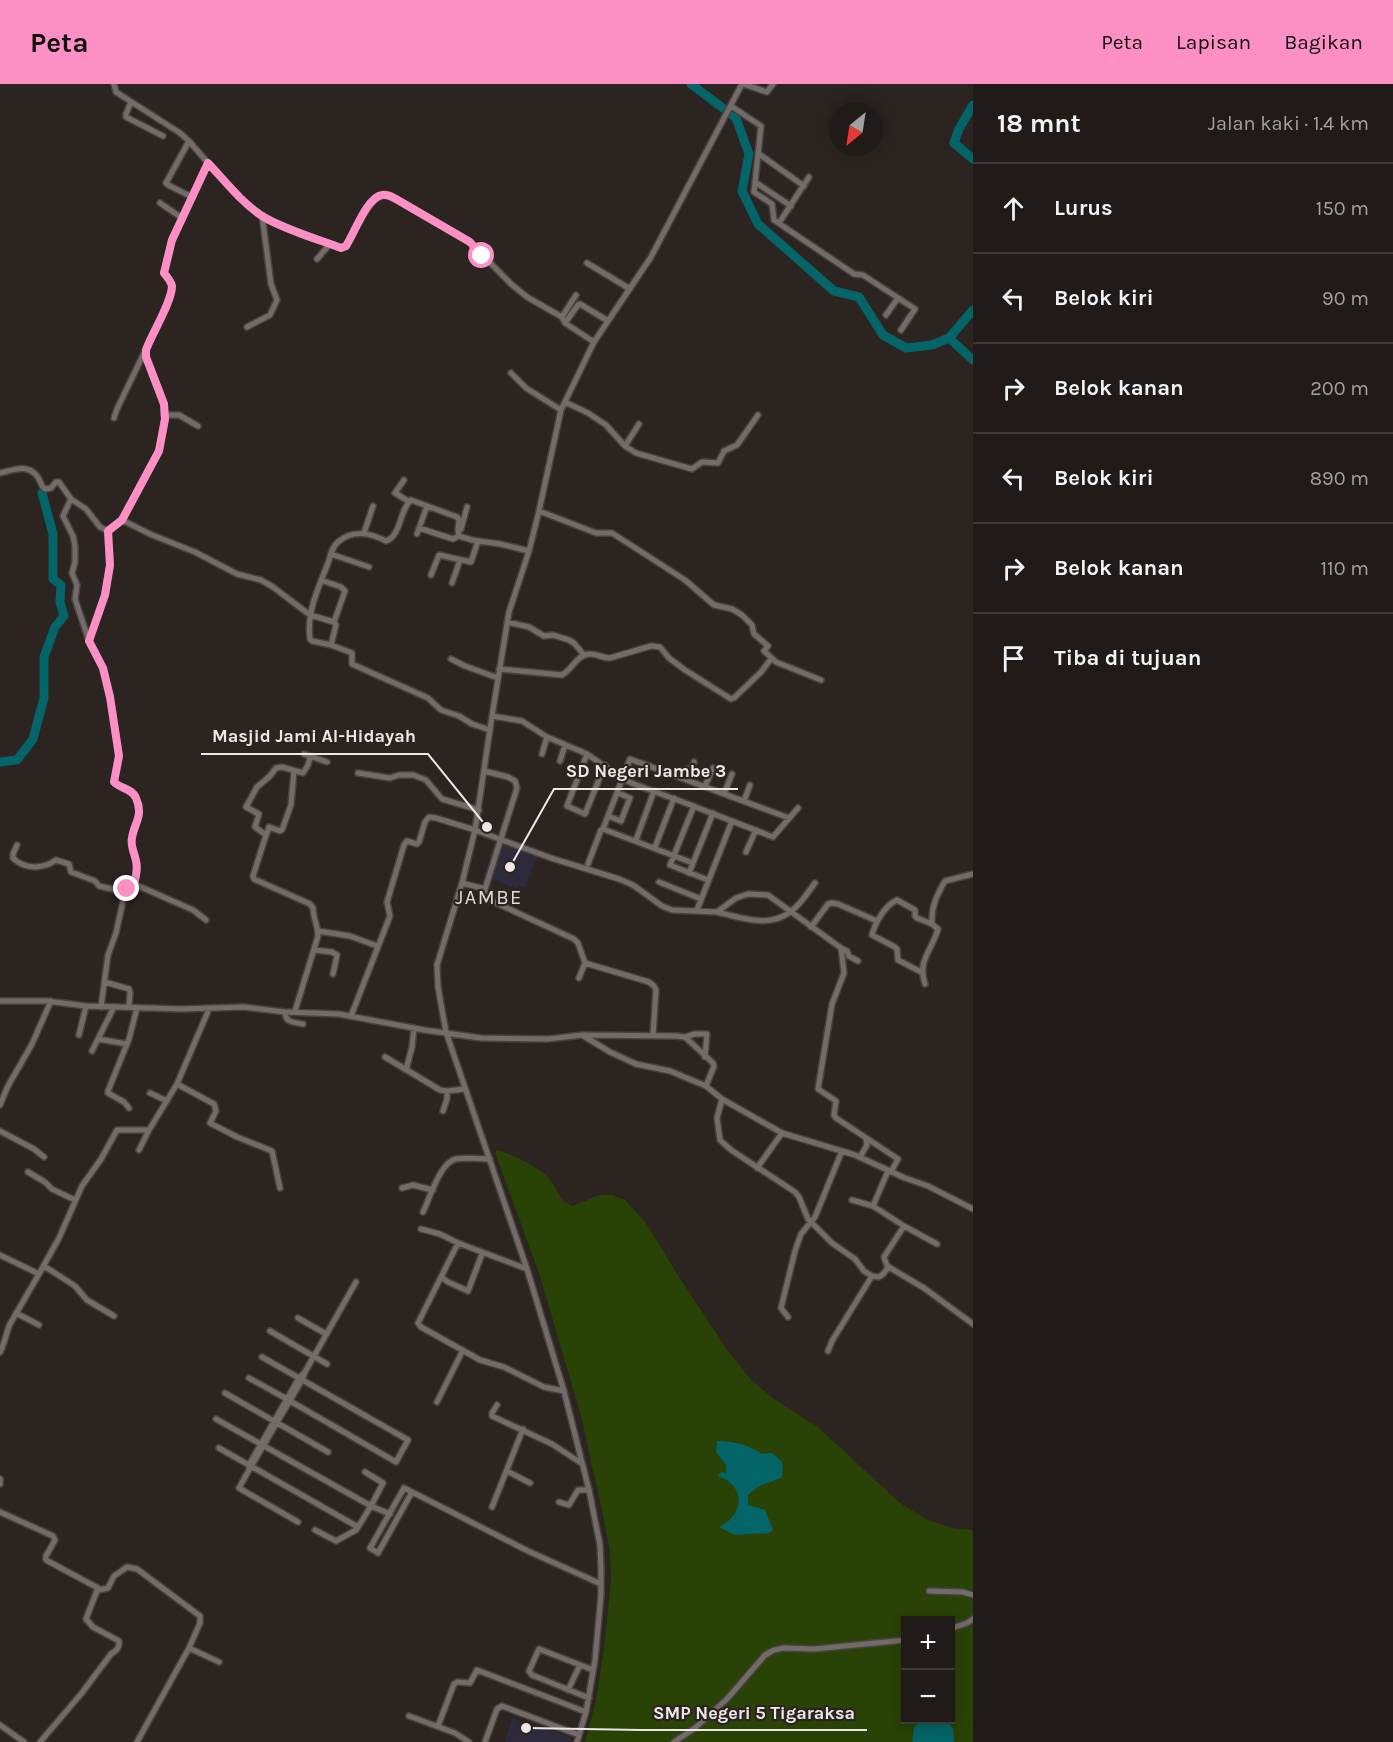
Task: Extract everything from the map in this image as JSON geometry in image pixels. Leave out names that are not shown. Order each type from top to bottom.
[{"type":"street","points":[[114,84],[116,92],[189,141],[242,200],[262,216],[341,248],[346,246],[370,204],[378,196],[389,195],[470,242],[527,297],[562,317],[565,323],[594,342]]},
{"type":"street","points":[[577,1742],[586,1712],[593,1670],[601,1584],[600,1545],[564,1391],[527,1269],[446,1032],[438,987],[437,965],[462,883],[475,830],[507,622],[529,551],[561,410],[594,342],[651,257],[743,84],[766,92],[773,84]]},
{"type":"street","points":[[131,102],[126,117],[163,136]]},
{"type":"street","points":[[730,108],[761,126],[754,192],[772,204],[774,220],[854,274],[863,275],[915,309],[901,330]]},
{"type":"street","points":[[189,141],[166,183],[192,197]]},
{"type":"street","points":[[759,154],[804,186]]},
{"type":"street","points":[[114,418],[169,297],[171,284],[164,272],[172,240],[208,163]]},
{"type":"street","points":[[779,224],[809,177]]},
{"type":"street","points":[[755,182],[791,206]]},
{"type":"street","points":[[160,203],[182,218]]},
{"type":"street","points":[[247,327],[270,315],[277,300],[272,285],[262,216]]},
{"type":"street","points":[[316,259],[330,244]]},
{"type":"street","points":[[587,263],[630,290]]},
{"type":"street","points":[[562,317],[576,295]]},
{"type":"street","points":[[886,315],[898,298]]},
{"type":"street","points":[[565,323],[580,303],[608,321]]},
{"type":"street","points":[[108,531],[122,520],[159,451],[164,404],[146,357],[146,350]]},
{"type":"street","points":[[511,373],[526,388],[561,410]]},
{"type":"street","points":[[565,402],[606,425],[625,446],[636,453],[694,469],[702,462],[718,463],[724,451],[737,446],[758,415]]},
{"type":"street","points":[[164,415],[179,415],[198,426]]},
{"type":"street","points":[[625,446],[639,424]]},
{"type":"street","points":[[0,473],[18,467],[25,468],[37,476],[45,489],[59,482],[71,499],[86,509],[103,529],[108,531]]},
{"type":"street","points":[[404,480],[395,493],[408,501],[414,500],[457,517],[459,537]]},
{"type":"street","points":[[71,499],[63,516],[73,536],[76,558],[72,576],[76,581],[77,589],[75,599],[89,641],[103,668],[110,697],[119,756],[114,782],[134,794],[138,805],[139,817],[131,840],[137,865],[134,884]]},
{"type":"street","points":[[408,501],[391,539],[386,541],[364,533],[351,534],[334,546],[310,615],[310,639],[351,652],[353,665],[428,698],[439,708],[490,730]]},
{"type":"street","points":[[364,533],[373,506]]},
{"type":"street","points":[[427,506],[418,531],[529,551]]},
{"type":"street","points":[[459,537],[467,507]]},
{"type":"street","points":[[539,511],[596,533],[612,533],[685,580],[714,605],[732,609],[742,615],[752,624],[754,634],[768,646],[764,651],[771,659],[821,680]]},
{"type":"street","points":[[122,520],[158,538],[195,552],[237,574],[261,580],[310,615],[334,622]]},
{"type":"street","points":[[89,641],[105,595],[110,565],[108,531]]},
{"type":"street","points":[[431,575],[439,555],[471,562],[477,541]]},
{"type":"street","points":[[331,554],[369,567]]},
{"type":"street","points":[[452,583],[460,560]]},
{"type":"street","points":[[321,580],[341,587],[345,591],[334,622],[336,625],[331,645]]},
{"type":"street","points":[[507,622],[529,627],[544,636],[553,635],[569,640],[584,655]]},
{"type":"street","points":[[499,669],[561,675],[584,655],[593,654],[610,658],[658,646],[685,670],[731,699],[761,672],[771,659]]},
{"type":"street","points":[[452,659],[498,678]]},
{"type":"street","points":[[492,716],[522,721],[547,738],[587,754],[623,779],[773,837],[798,808]]},
{"type":"street","points":[[542,754],[547,738]]},
{"type":"street","points":[[560,761],[565,746]]},
{"type":"street","points":[[587,754],[567,806],[585,814],[605,765]]},
{"type":"street","points":[[266,836],[255,827],[259,814],[248,809],[247,806],[257,787],[276,768],[282,767],[304,773],[308,765],[307,756],[327,762]]},
{"type":"street","points":[[588,864],[630,759],[789,818]]},
{"type":"street","points":[[686,779],[693,762]]},
{"type":"street","points":[[672,773],[691,768]]},
{"type":"street","points":[[705,786],[713,768]]},
{"type":"street","points":[[294,771],[291,805],[282,830],[270,827],[253,876],[254,879],[310,904],[313,908],[318,931],[295,1011]]},
{"type":"street","points":[[484,771],[508,777],[517,784],[485,889],[486,893],[492,901],[574,939],[578,943],[585,963],[579,978]]},
{"type":"street","points":[[358,773],[390,778],[399,774],[413,775],[426,780],[442,799],[479,810]]},
{"type":"street","points":[[724,794],[732,774]]},
{"type":"street","points":[[744,801],[750,785]]},
{"type":"street","points":[[636,840],[654,791]]},
{"type":"street","points":[[609,816],[621,821],[630,798],[618,793]]},
{"type":"street","points":[[655,847],[674,798]]},
{"type":"street","points":[[694,806],[670,865],[708,880]]},
{"type":"street","points":[[689,873],[713,813]]},
{"type":"street","points":[[351,1016],[390,916],[387,902],[404,845],[407,841],[417,844],[419,842],[425,822],[429,817],[475,830],[551,858],[619,879],[633,885],[662,906],[672,910],[717,912],[752,921],[775,919],[796,907],[815,884]]},
{"type":"street","points":[[697,910],[732,821]]},
{"type":"street","points":[[603,829],[693,863]]},
{"type":"street","points":[[746,852],[756,830]]},
{"type":"street","points":[[17,845],[13,858],[23,864],[38,867],[56,860],[64,861],[69,864],[71,872],[95,881],[99,886],[125,892]]},
{"type":"street","points":[[932,924],[931,911],[945,881],[973,874]]},
{"type":"street","points":[[659,882],[701,899]]},
{"type":"street","points":[[462,883],[485,889]]},
{"type":"street","points":[[101,1006],[108,955],[116,933],[125,892],[129,886],[134,884],[193,910],[206,920]]},
{"type":"street","points":[[717,912],[736,898],[748,894],[768,895],[848,951],[849,956],[858,961]]},
{"type":"street","points":[[921,972],[898,960],[895,947],[873,936],[877,921],[890,904],[897,900],[915,910],[917,918],[937,926],[938,931],[922,965],[921,972],[925,984]]},
{"type":"street","points":[[811,927],[828,904],[832,903],[838,903],[877,921]]},
{"type":"street","points":[[318,931],[350,936],[377,946]]},
{"type":"street","points":[[841,948],[844,973],[832,1004],[818,1089],[836,1101],[834,1115],[836,1118],[898,1159],[873,1206]]},
{"type":"street","points":[[314,950],[332,952],[337,955],[333,974]]},
{"type":"street","points":[[585,963],[649,982],[654,986],[656,990],[653,1035]]},
{"type":"street","points":[[105,982],[129,989],[129,1007]]},
{"type":"street","points":[[0,1001],[51,1001],[86,1006],[136,1008],[244,1007],[351,1016],[481,1038],[548,1039],[582,1035],[685,1037],[707,1034],[705,1057]]},
{"type":"street","points":[[0,1105],[1,1097],[32,1044],[51,1001]]},
{"type":"street","points":[[79,1035],[86,1006]]},
{"type":"street","points":[[92,1051],[114,1007]]},
{"type":"street","points":[[129,1108],[108,1094],[108,1091],[127,1044],[136,1008]]},
{"type":"street","points":[[139,1150],[148,1130],[177,1084],[208,1009]]},
{"type":"street","points":[[285,1012],[287,1020],[303,1024]]},
{"type":"street","points":[[406,1070],[414,1028]]},
{"type":"street","points":[[582,1035],[636,1064],[670,1071],[706,1086],[722,1099],[782,1133],[860,1157],[890,1172],[928,1186],[973,1209]]},
{"type":"street","points":[[685,1037],[714,1063],[706,1086]]},
{"type":"street","points":[[98,1040],[127,1044]]},
{"type":"street","points":[[385,1057],[434,1087],[447,1091],[465,1089]]},
{"type":"street","points":[[177,1084],[214,1104],[216,1111],[210,1123],[272,1151],[280,1188]]},
{"type":"street","points":[[443,1111],[447,1091]]},
{"type":"street","points":[[150,1093],[167,1101]]},
{"type":"street","points":[[722,1099],[717,1118],[720,1140],[731,1150],[795,1192],[805,1215],[811,1222],[832,1244],[852,1256],[864,1271],[879,1277],[889,1267]]},
{"type":"street","points":[[0,1352],[7,1331],[59,1238],[85,1180],[101,1159],[117,1130],[148,1130]]},
{"type":"street","points":[[0,1131],[34,1149],[44,1157]]},
{"type":"street","points":[[757,1168],[782,1133]]},
{"type":"street","points":[[860,1157],[867,1145],[866,1139]]},
{"type":"street","points":[[788,1317],[782,1310],[782,1305],[795,1251],[801,1234],[815,1217],[842,1151]]},
{"type":"street","points":[[423,1212],[439,1176],[450,1161],[457,1158],[490,1159]]},
{"type":"street","points":[[28,1172],[42,1179],[52,1189],[75,1200]]},
{"type":"street","points":[[402,1188],[412,1185],[433,1190]]},
{"type":"street","points":[[852,1200],[873,1206],[937,1244]]},
{"type":"street","points":[[904,1226],[884,1257],[886,1264],[924,1288],[973,1324]]},
{"type":"street","points":[[421,1229],[440,1234],[482,1254],[527,1269]]},
{"type":"street","points":[[458,1244],[418,1323],[421,1327],[480,1359],[504,1367],[544,1387],[564,1391]]},
{"type":"street","points":[[441,1277],[468,1291],[482,1254]]},
{"type":"street","points":[[0,1255],[39,1274]]},
{"type":"street","points":[[44,1266],[75,1286],[91,1302],[114,1316]]},
{"type":"street","points":[[828,1351],[872,1276]]},
{"type":"street","points":[[298,1522],[239,1488],[356,1282]]},
{"type":"street","points":[[16,1313],[39,1325]]},
{"type":"street","points":[[298,1318],[326,1334]]},
{"type":"street","points":[[270,1331],[327,1364]]},
{"type":"street","points":[[437,1402],[463,1350]]},
{"type":"street","points":[[249,1378],[396,1462],[408,1440],[262,1357]]},
{"type":"street","points":[[225,1394],[328,1452]]},
{"type":"street","points":[[497,1405],[492,1416],[552,1444],[581,1463]]},
{"type":"street","points":[[216,1419],[370,1506],[390,1514]]},
{"type":"street","points":[[492,1507],[523,1429]]},
{"type":"street","points":[[219,1448],[358,1527]]},
{"type":"street","points":[[507,1471],[530,1483]]},
{"type":"street","points":[[315,1530],[336,1541],[356,1530],[383,1483],[365,1472]]},
{"type":"street","points":[[0,1479],[0,1484]]},
{"type":"street","points":[[412,1492],[378,1553],[370,1548],[404,1488],[412,1492],[528,1551],[601,1584]]},
{"type":"street","points":[[559,1502],[569,1505],[578,1490],[588,1490]]},
{"type":"street","points":[[0,1512],[53,1536],[55,1540],[46,1556],[47,1561],[99,1590]]},
{"type":"street","points":[[99,1590],[108,1588],[114,1576],[127,1567],[137,1569],[200,1616],[198,1629],[189,1648],[138,1742]]},
{"type":"street","points":[[40,1742],[120,1646],[119,1641],[93,1627],[86,1619],[99,1590]]},
{"type":"street","points":[[929,1592],[963,1592],[973,1595]]},
{"type":"street","points":[[955,1628],[973,1619]]},
{"type":"street","points":[[674,1742],[727,1699],[765,1655],[774,1650],[814,1649],[901,1640]]},
{"type":"street","points":[[189,1648],[219,1662]]},
{"type":"street","points":[[589,1698],[529,1671],[538,1649],[593,1670]]},
{"type":"street","points":[[568,1690],[580,1665]]},
{"type":"street","points":[[438,1726],[454,1684],[470,1683],[477,1670],[586,1712]]},
{"type":"street","points":[[485,1742],[497,1709],[502,1706],[579,1735]]},
{"type":"street","points":[[409,1716],[460,1735],[469,1742]]},
{"type":"street","points":[[0,1725],[24,1742]]},
{"type":"shaded area","points":[[495,841],[537,857],[525,888],[518,886],[517,889],[484,876]]},
{"type":"shaded area","points":[[512,1718],[572,1738],[570,1742],[505,1742]]},
{"type":"green space","points":[[497,1150],[538,1169],[548,1177],[561,1198],[573,1206],[599,1195],[612,1195],[625,1200],[646,1223],[728,1351],[752,1381],[775,1400],[818,1427],[900,1503],[926,1519],[952,1528],[973,1530],[973,1742],[585,1742],[596,1701],[604,1648],[611,1580],[610,1552],[581,1416],[540,1276],[495,1153]]},
{"type":"water","points":[[717,1441],[741,1444],[762,1454],[772,1453],[782,1462],[781,1478],[759,1486],[748,1495],[748,1505],[765,1510],[773,1530],[769,1533],[735,1535],[719,1527],[734,1515],[739,1500],[734,1486],[718,1476],[721,1472],[726,1473],[726,1465],[716,1452]]},
{"type":"water","points":[[916,1724],[949,1724],[953,1729],[954,1742],[912,1742]]},
{"type":"waterway","points":[[691,84],[736,118],[749,154],[742,191],[758,224],[834,291],[859,297],[883,335],[906,348],[932,345],[949,338],[973,310]]},
{"type":"waterway","points":[[973,105],[954,143],[973,159]]},
{"type":"waterway","points":[[949,338],[973,360]]},
{"type":"waterway","points":[[0,762],[17,760],[33,739],[44,698],[44,657],[55,627],[64,616],[60,602],[61,585],[53,579],[53,534],[42,493]]},
{"type":"place","name":"Masjid Jami Al-Hidayah","points":[[487,827]]},
{"type":"place","name":"SD Negeri Jambe 3","points":[[510,867]]},
{"type":"place","name":"SMP Negeri 5 Tigaraksa","points":[[526,1728]]},
{"type":"district","name":"JAMBE","points":[[489,897]]},
{"type":"route","points":[[127,889],[134,884],[137,871],[131,840],[139,817],[137,798],[114,782],[119,756],[110,697],[103,668],[89,641],[105,595],[110,565],[108,531],[122,520],[159,451],[165,419],[164,404],[146,357],[146,350],[172,286],[164,273],[172,240],[208,163],[242,200],[262,216],[341,248],[346,246],[370,204],[378,196],[389,195],[470,242],[482,256]]}]
